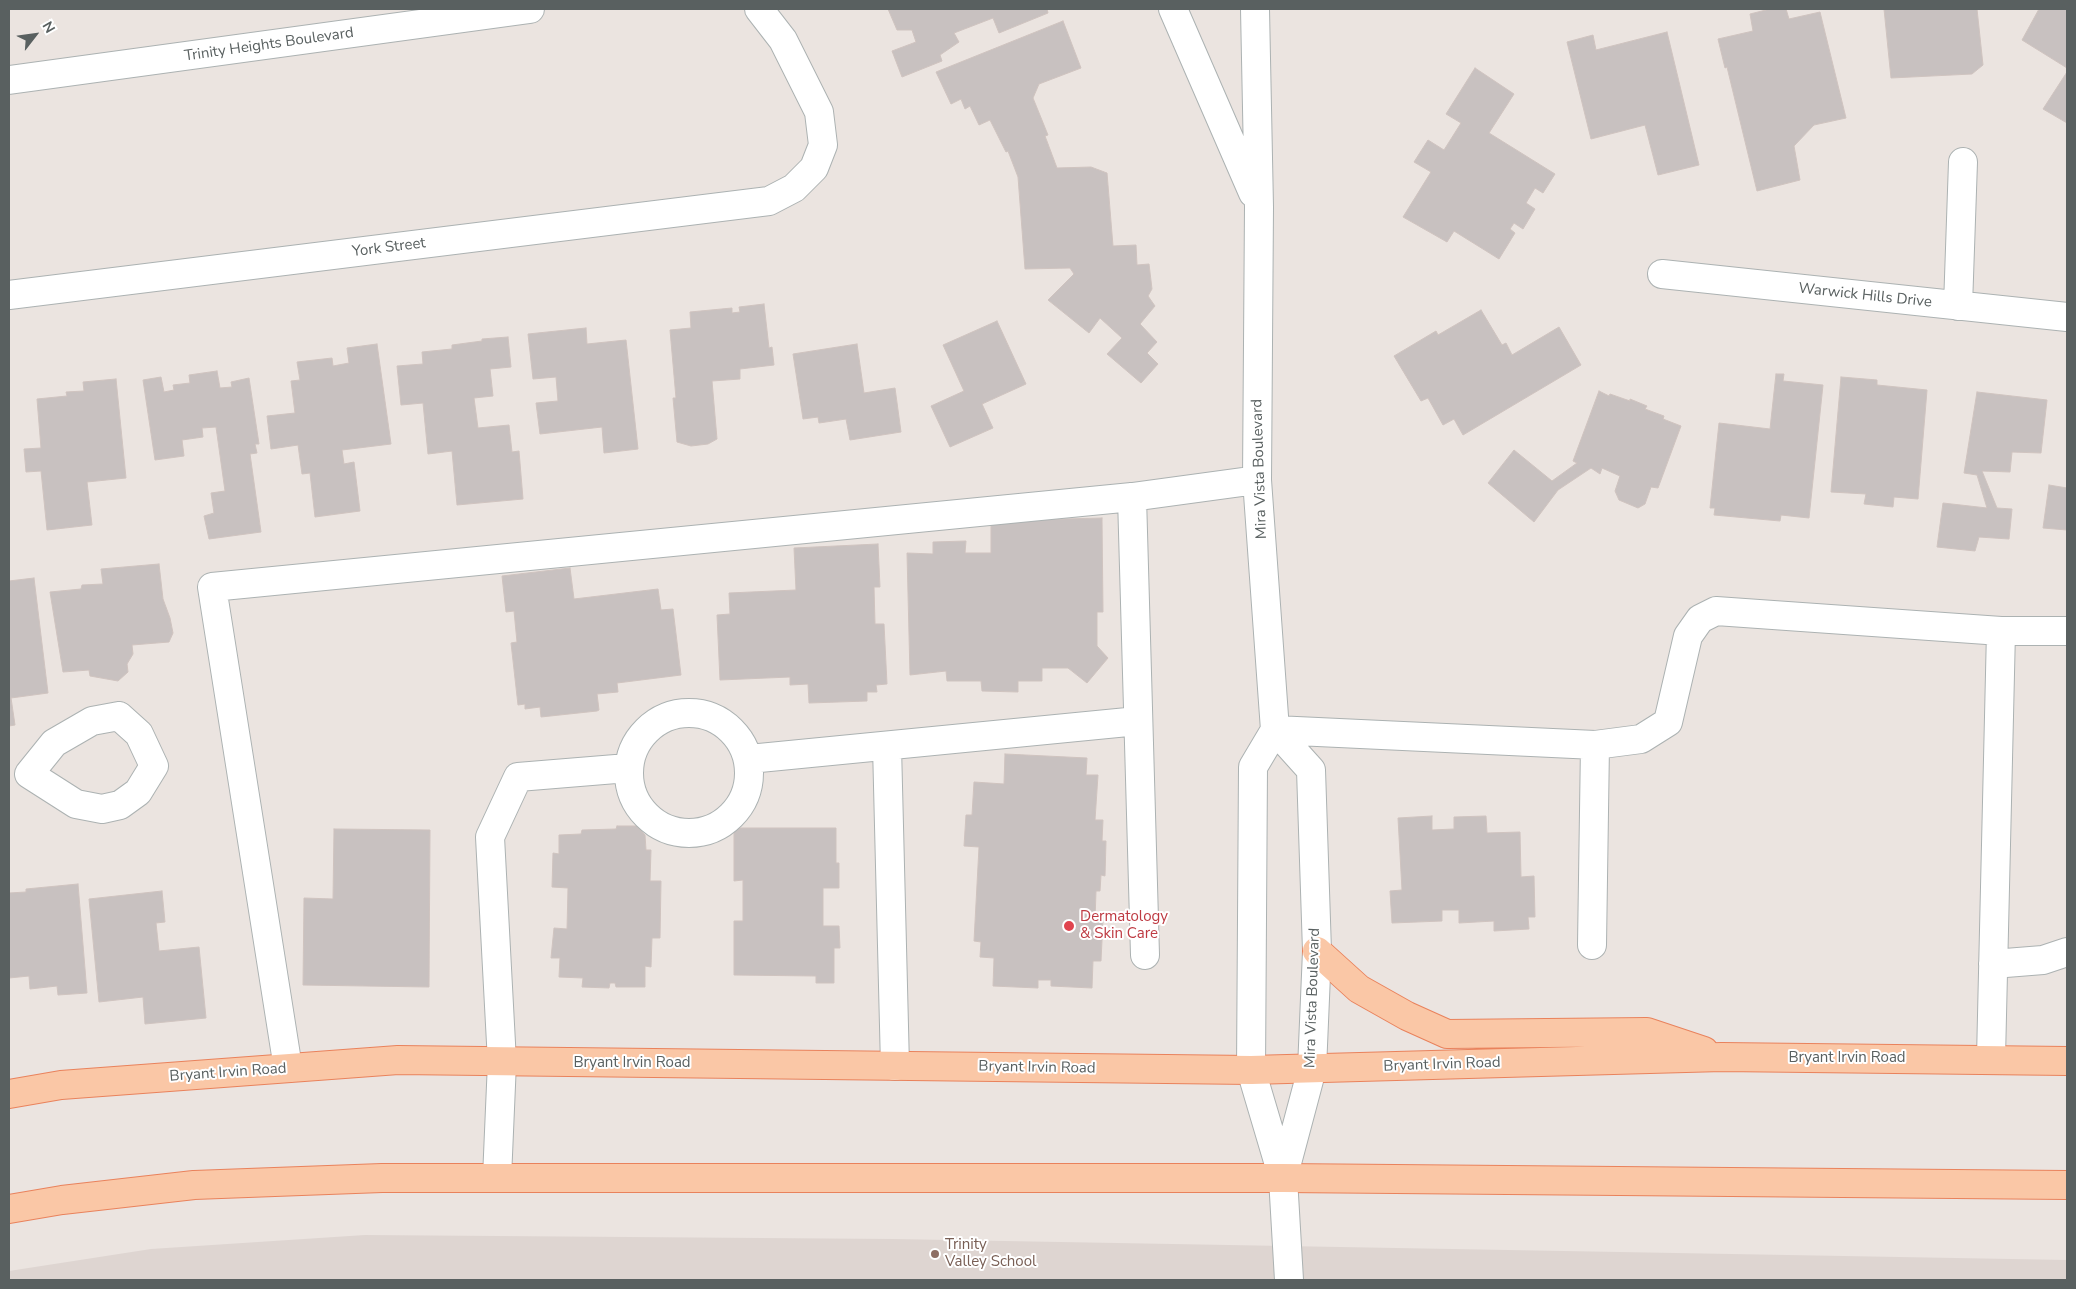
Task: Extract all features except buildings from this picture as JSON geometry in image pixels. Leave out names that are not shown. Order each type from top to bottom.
[{"type":"main road","points":[[1317,951],[1359,989],[1407,1016],[1447,1034],[1647,1032],[1722,1057]]},
{"type":"main road","name":"Bryant Irvin Road","points":[[9,1094],[61,1085],[398,1060],[1251,1070],[1722,1057],[2067,1060]]},
{"type":"main road","points":[[9,1209],[62,1200],[194,1185],[382,1178],[1283,1178],[2067,1185]]},
{"type":"street","name":"Trinity Heights Boulevard","points":[[9,80],[530,9]]},
{"type":"street","name":"York Street","points":[[9,295],[769,201],[794,188],[814,168],[823,145],[819,112],[784,40],[760,9]]},
{"type":"street","name":"Mira Vista Boulevard","points":[[1173,9],[1259,207]]},
{"type":"street","name":"Mira Vista Boulevard","points":[[1255,9],[1259,207],[1258,480],[1275,730],[1311,770],[1317,951],[1312,1069],[1283,1178]]},
{"type":"street","points":[[1958,306],[1963,162]]},
{"type":"street","name":"Warwick Hills Drive","points":[[1662,274],[2067,317]]},
{"type":"street","points":[[288,1068],[212,587],[1132,497],[1258,480]]},
{"type":"street","points":[[1132,497],[1145,955]]},
{"type":"street","points":[[1289,1280],[1283,1178],[1251,1070],[1254,767],[1275,730],[1595,745],[1641,739],[1668,722],[1688,636],[1700,619],[1716,612],[2001,630],[2067,631]]},
{"type":"street","points":[[1991,1058],[2001,630]]},
{"type":"street","points":[[688,711],[718,719],[735,732],[749,759],[744,802],[717,828],[688,835],[660,827],[631,794],[628,768],[634,745],[661,718],[688,711]]},
{"type":"street","points":[[749,759],[1138,721]]},
{"type":"street","points":[[1592,944],[1595,745]]},
{"type":"street","points":[[888,746],[895,1066]]},
{"type":"street","points":[[497,1178],[502,1062],[490,837],[518,777],[628,768]]},
{"type":"street","points":[[1993,964],[2044,960],[2067,952]]},
{"type":"shaded area","name":"Trinity Valley School","points":[[365,1235],[893,1239],[2067,1260],[2067,1280],[9,1280],[9,1271],[151,1249]]},
{"type":"place","name":"Dermatology & Skin Care","points":[[1069,926]]},
{"type":"place","name":"Trinity Valley School","points":[[935,1254]]}]
